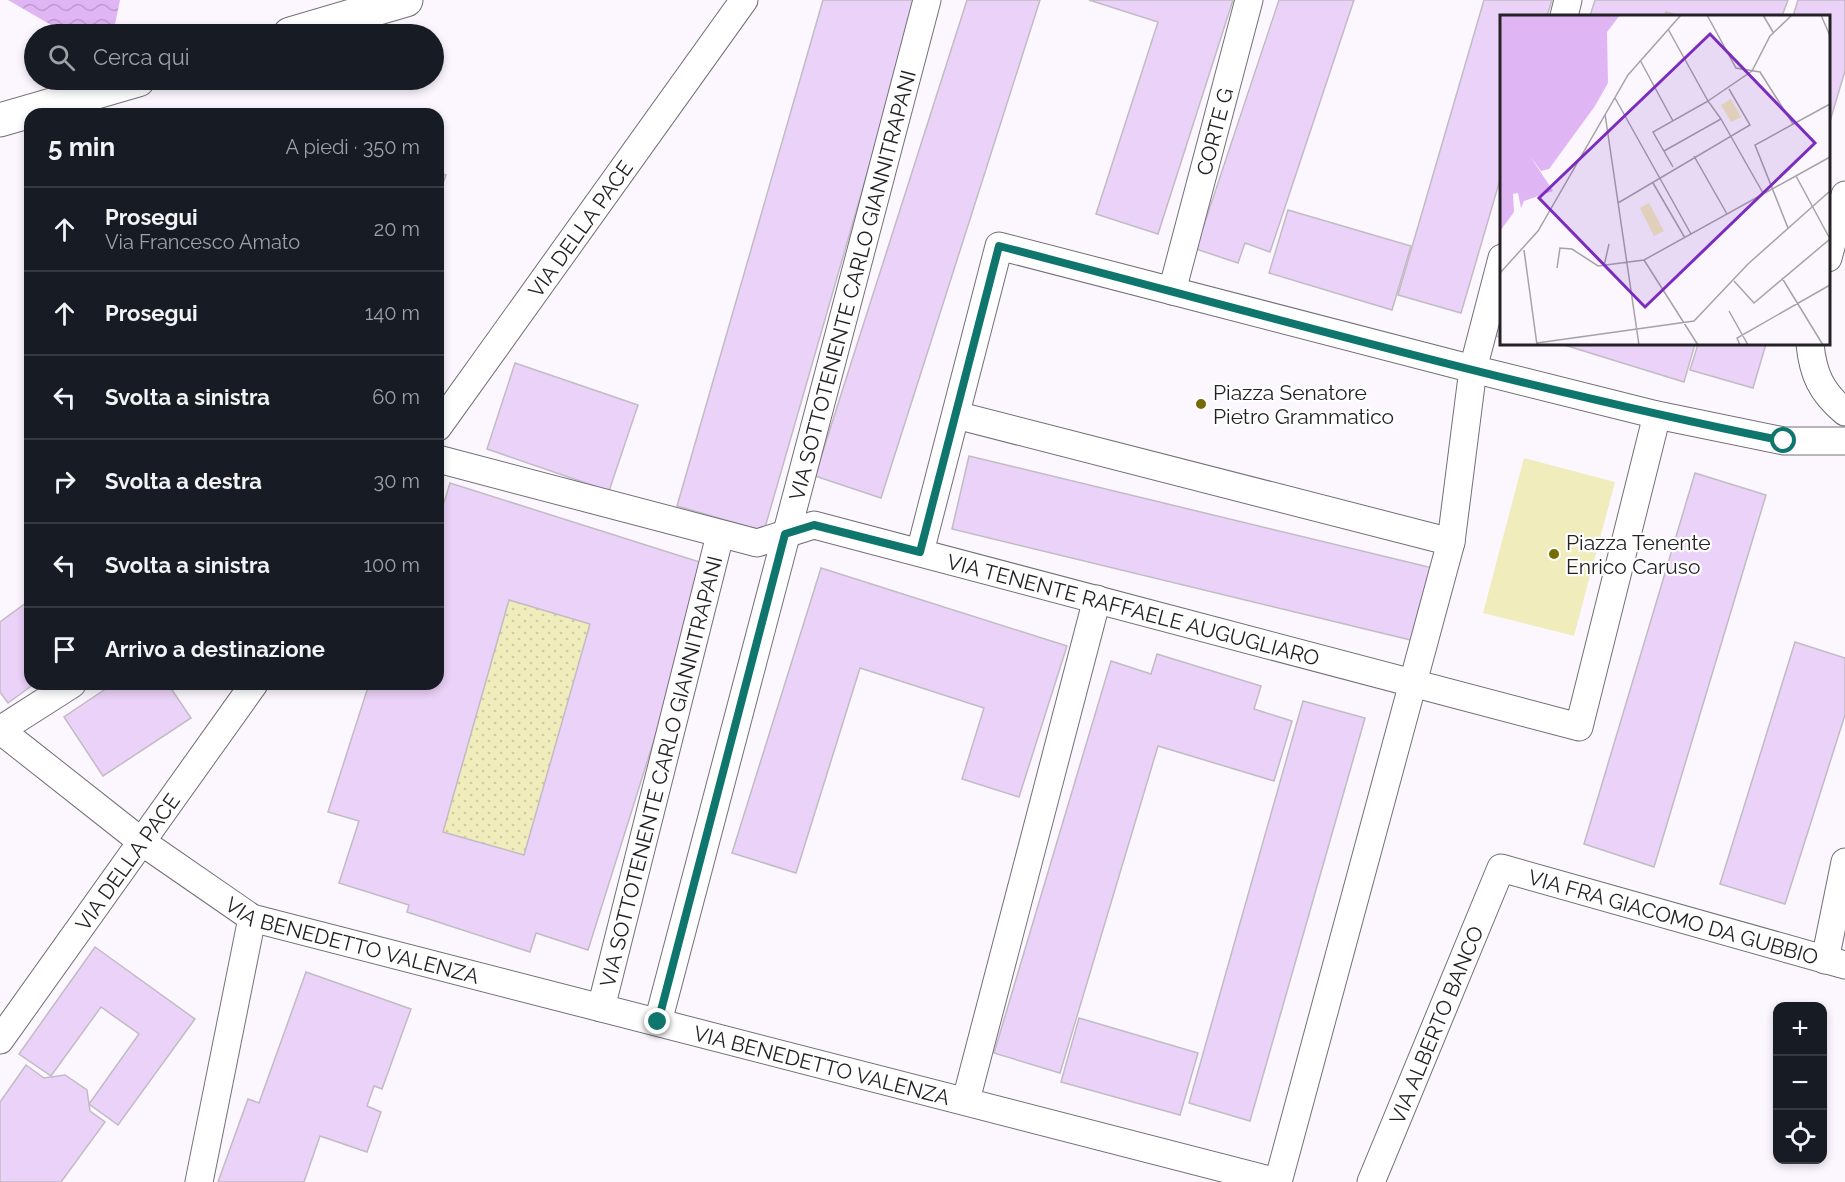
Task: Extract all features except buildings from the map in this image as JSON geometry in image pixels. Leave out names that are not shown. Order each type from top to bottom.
[{"type":"main road","points":[[324,24],[406,0]]},
{"type":"main road","points":[[41,108],[104,90]]},
{"type":"main road","points":[[0,120],[24,113]]},
{"type":"street","points":[[724,29],[727,0]]},
{"type":"street","name":"VIA DELLA PACE","points":[[444,419],[744,0]]},
{"type":"street","name":"VIA SOTTOTENENTE CARLO GIANNITRAPANI","points":[[658,1022],[927,0]]},
{"type":"street","name":"CORTE G","points":[[1172,291],[1249,0]]},
{"type":"street","points":[[1564,15],[1568,0]]},
{"type":"street","points":[[1830,251],[1845,195]]},
{"type":"street","points":[[920,552],[999,246],[1657,415],[1784,441],[1845,441]]},
{"type":"street","points":[[1277,1182],[1451,542],[1473,369],[1500,266]]},
{"type":"street","points":[[1809,345],[1813,372],[1835,404],[1845,412]]},
{"type":"street","points":[[956,415],[1451,542]]},
{"type":"street","name":"VIA TENENTE RAFFAELE AUGUGLIARO","points":[[444,461],[757,543],[814,525],[1412,681],[1579,727],[1657,415]]},
{"type":"street","name":"VIA SOTTOTENENTE CARLO GIANNITRAPANI","points":[[601,1008],[720,535]]},
{"type":"street","points":[[966,1100],[1097,599]]},
{"type":"street","points":[[0,730],[63,690]]},
{"type":"street","name":"VIA DELLA PACE","points":[[0,1040],[250,690]]},
{"type":"street","name":"VIA BENEDETTO VALENZA","points":[[0,730],[142,842],[252,918],[966,1100],[1277,1182]]},
{"type":"street","points":[[1835,962],[1845,862]]},
{"type":"street","name":"VIA FRA GIACOMO DA GUBBIO","points":[[1501,868],[1835,962]]},
{"type":"street","name":"VIA ALBERTO BANCO","points":[[1371,1182],[1501,868]]},
{"type":"street","points":[[199,1182],[252,918]]},
{"type":"shaded area","points":[[1524,458],[1615,482],[1574,636],[1483,613]]},
{"type":"shaded area","points":[[509,600],[590,624],[524,855],[443,832]]},
{"type":"water","points":[[8,0],[120,0],[115,24],[49,24]]},
{"type":"place","name":"Piazza Senatore Pietro Grammatico","points":[[1201,404]]},
{"type":"place","name":"Piazza Tenente Enrico Caruso","points":[[1554,554]]},
{"type":"route","points":[[658,1022],[785,534],[814,525],[920,552],[999,246],[1657,415],[1784,441]]}]
